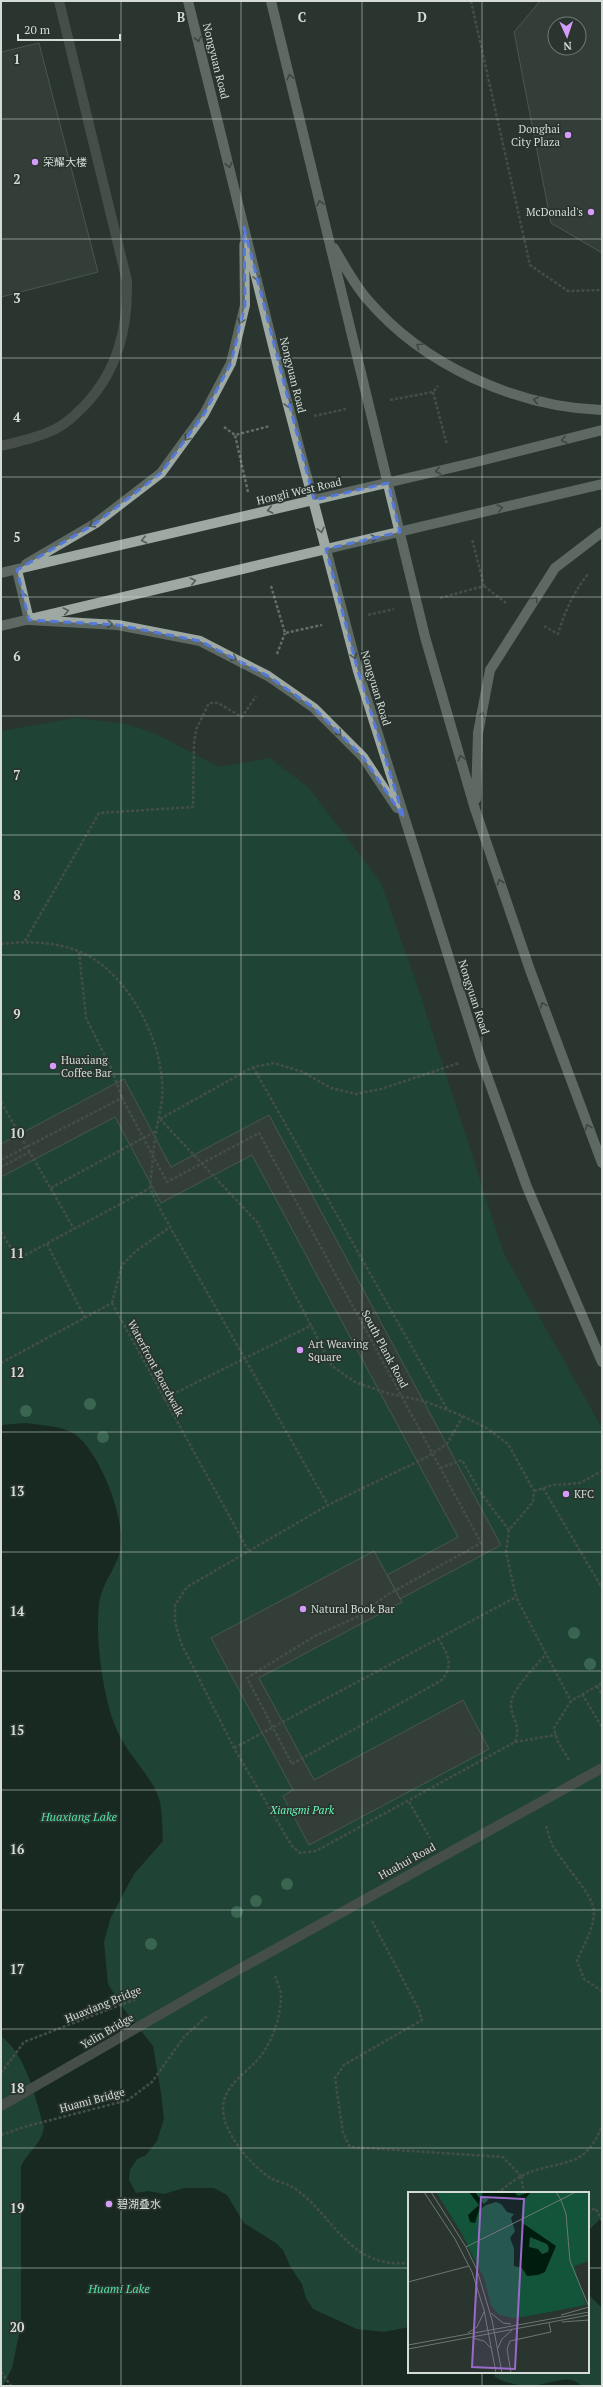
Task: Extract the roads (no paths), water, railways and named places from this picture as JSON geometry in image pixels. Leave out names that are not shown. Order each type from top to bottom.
[{"type":"main road","name":"Nongyuan Road","points":[[188,1],[244,227],[358,671],[480,1056],[526,1187],[602,1362]]},
{"type":"main road","points":[[271,1],[426,637],[475,809],[530,970],[602,1163]]},
{"type":"main road","points":[[29,620],[17,570],[96,523],[161,473],[204,414],[230,363],[245,305],[244,227]]},
{"type":"main road","points":[[329,241],[366,299],[405,336],[453,369],[516,396],[602,410]]},
{"type":"main road","name":"Hongli West Road","points":[[1,573],[314,500],[602,430]]},
{"type":"main road","points":[[1,626],[602,484]]},
{"type":"main road","points":[[475,809],[478,732],[490,670],[555,568],[602,532]]},
{"type":"main road","points":[[29,620],[118,625],[200,641],[268,676],[314,708],[363,757],[404,818]]},
{"type":"street","points":[[1,446],[51,431],[74,416],[93,396],[109,374],[119,352],[125,328],[127,281],[59,1]]},
{"type":"street","name":"Huahui Road","points":[[225,1977],[602,1768]]},
{"type":"street","name":"Yelin Bridge","points":[[1,2106],[225,1977]]},
{"type":"water","points":[[26,1423],[61,1428],[71,1432],[81,1440],[91,1451],[107,1482],[114,1500],[121,1532],[120,1553],[103,1588],[98,1615],[99,1648],[105,1691],[116,1729],[126,1747],[145,1773],[157,1793],[161,1810],[163,1841],[134,1874],[111,1917],[104,1942],[108,1984],[123,2008],[153,2046],[164,2119],[157,2141],[146,2155],[137,2159],[130,2170],[129,2180],[136,2193],[149,2191],[164,2194],[184,2188],[214,2188],[227,2195],[244,2223],[276,2243],[283,2250],[290,2266],[302,2284],[306,2298],[313,2309],[357,2329],[384,2332],[408,2327],[408,2373],[493,2373],[495,2377],[505,2381],[526,2386],[3,2386],[12,2368],[21,2325],[21,2166],[41,2138],[44,2127],[29,2078],[24,2066],[10,2044],[1,2036],[1,1425]]},
{"type":"water","points":[[602,2217],[602,2308],[589,2295],[589,2230]]},
{"type":"water","points":[[566,2379],[572,2380],[582,2386],[526,2386]]},
{"type":"place","name":"Donghai City Plaza","points":[[568,135]]},
{"type":"place","name":"荣耀大楼","points":[[35,162]]},
{"type":"place","name":"McDonald's","points":[[591,212]]},
{"type":"place","name":"Huaxiang Coffee Bar","points":[[53,1066]]},
{"type":"place","name":"Art Weaving Square","points":[[300,1350]]},
{"type":"place","name":"KFC","points":[[566,1494]]},
{"type":"place","name":"Natural Book Bar","points":[[303,1609]]},
{"type":"place","name":"碧湖叠水","points":[[109,2204]]},
{"type":"park label","name":"Xiangmi Park","points":[[302,1810]]},
{"type":"water label","name":"Huaxiang Lake","points":[[79,1817]]},
{"type":"water label","name":"Huami Lake","points":[[119,2289]]}]
